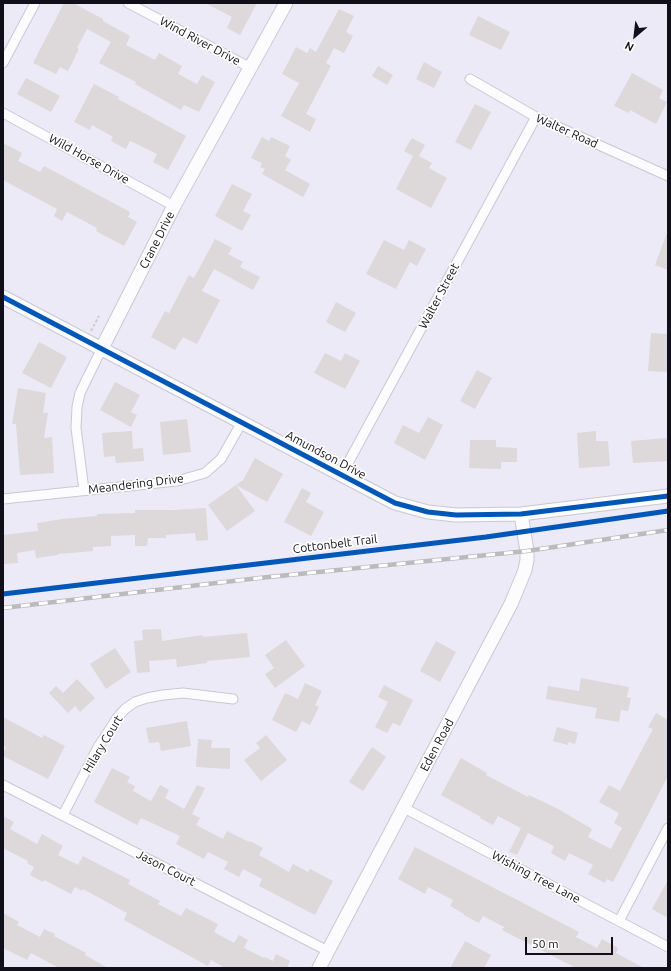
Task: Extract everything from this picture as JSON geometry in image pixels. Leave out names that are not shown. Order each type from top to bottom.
[{"type":"street","points":[[3,63],[35,3]]},
{"type":"street","name":"Wind River Drive","points":[[128,3],[251,68]]},
{"type":"street","name":"Crane Drive","points":[[84,490],[76,428],[77,407],[80,393],[174,206],[286,3]]},
{"type":"street","name":"Walter Road","points":[[470,80],[536,117],[668,176]]},
{"type":"street","name":"Wild Horse Drive","points":[[3,113],[174,206]]},
{"type":"street","name":"Walter Street","points":[[342,474],[536,117]]},
{"type":"street","name":"Amundson Drive","points":[[3,297],[395,502],[428,512],[456,515],[521,514],[668,496]]},
{"type":"street","name":"Meandering Drive","points":[[3,499],[177,481],[205,473],[221,459],[242,422]]},
{"type":"street","name":"Eden Road","points":[[319,968],[511,604],[526,570],[527,551],[521,514]]},
{"type":"street","name":"Hilary Court","points":[[63,815],[108,732],[121,714],[135,702],[147,698],[183,693],[233,699]]},
{"type":"street","name":"Jason Court","points":[[3,785],[328,951]]},
{"type":"street","name":"Wishing Tree Lane","points":[[404,808],[668,947]]},
{"type":"street","points":[[620,921],[668,828]]},
{"type":"path","points":[[86,340],[99,316]]},
{"type":"building","points":[[64,3],[73,3],[130,36],[126,45],[155,60],[159,53],[182,66],[178,74],[197,84],[202,75],[215,82],[199,112],[184,105],[181,110],[135,84],[136,82],[99,63],[111,42],[87,29],[77,48],[79,49],[68,71],[60,67],[56,74],[33,63]]},
{"type":"building","points":[[205,3],[257,3],[240,35],[227,28],[232,17]]},
{"type":"building","points":[[339,9],[354,16],[346,32],[353,36],[344,53],[334,48],[326,63],[331,66],[306,114],[316,119],[310,132],[281,116],[299,83],[282,74],[296,47],[307,53],[310,48],[316,52]]},
{"type":"building","points":[[478,16],[510,32],[501,50],[469,35]]},
{"type":"building","points":[[424,62],[442,72],[434,88],[416,79]]},
{"type":"building","points":[[378,66],[393,75],[387,85],[372,76]]},
{"type":"building","points":[[632,73],[663,90],[659,98],[667,102],[656,124],[630,110],[629,113],[614,106]]},
{"type":"building","points":[[26,78],[60,96],[51,112],[17,94]]},
{"type":"building","points":[[94,84],[119,97],[118,99],[186,136],[168,170],[153,162],[157,154],[130,141],[126,149],[111,141],[113,137],[92,125],[90,130],[74,122]]},
{"type":"building","points":[[475,104],[491,112],[471,150],[455,142]]},
{"type":"building","points":[[262,137],[269,141],[271,137],[290,146],[285,156],[291,160],[285,170],[310,184],[303,197],[262,174],[265,169],[260,167],[262,163],[251,158]]},
{"type":"building","points":[[412,138],[425,145],[419,156],[432,163],[429,168],[447,178],[431,208],[396,189],[413,156],[404,151]]},
{"type":"building","points":[[3,143],[22,153],[18,161],[40,172],[44,166],[130,212],[128,217],[137,222],[124,246],[96,231],[97,228],[67,212],[62,221],[54,216],[57,209],[3,180]]},
{"type":"building","points":[[232,184],[252,194],[243,211],[251,215],[242,231],[215,216]]},
{"type":"building","points":[[668,233],[668,270],[655,265]]},
{"type":"building","points":[[215,239],[232,248],[228,254],[243,262],[240,267],[260,277],[253,290],[214,269],[202,291],[220,300],[197,344],[183,337],[175,350],[151,337],[165,311],[169,313],[189,275],[194,278]]},
{"type":"building","points":[[384,240],[404,250],[409,240],[426,249],[417,266],[410,262],[396,289],[366,274]]},
{"type":"building","points":[[336,302],[356,313],[345,332],[326,322]]},
{"type":"building","points":[[651,333],[668,334],[668,372],[648,371]]},
{"type":"building","points":[[39,342],[67,357],[51,388],[22,373]]},
{"type":"building","points":[[325,353],[341,361],[345,353],[360,361],[345,389],[314,373]]},
{"type":"building","points":[[477,370],[492,378],[475,409],[460,401]]},
{"type":"building","points":[[115,382],[140,395],[131,412],[137,415],[131,427],[100,410]]},
{"type":"building","points":[[18,388],[46,393],[43,413],[48,413],[44,438],[52,437],[54,473],[20,475],[16,424],[12,424]]},
{"type":"building","points":[[428,417],[443,425],[425,460],[394,443],[403,425],[419,433]]},
{"type":"building","points":[[187,419],[191,452],[163,455],[160,422]]},
{"type":"building","points":[[132,431],[133,449],[143,448],[144,461],[116,463],[115,456],[104,457],[102,433]]},
{"type":"building","points":[[596,431],[596,441],[608,441],[610,466],[579,468],[577,433]]},
{"type":"building","points":[[668,438],[668,461],[633,463],[631,441]]},
{"type":"building","points":[[470,440],[496,440],[496,447],[517,448],[517,462],[501,462],[501,469],[469,468]]},
{"type":"building","points":[[255,458],[283,474],[267,502],[236,485],[243,480]]},
{"type":"building","points":[[236,485],[255,511],[227,531],[208,505]]},
{"type":"building","points":[[302,488],[311,493],[306,502],[324,512],[311,536],[284,522]]},
{"type":"building","points":[[206,508],[208,540],[196,541],[195,533],[166,535],[166,538],[148,538],[147,546],[135,546],[135,535],[111,536],[111,546],[93,547],[93,551],[58,554],[36,558],[35,550],[17,553],[18,563],[3,564],[3,535],[38,531],[37,523],[97,516],[97,514],[135,513],[135,510]]},
{"type":"building","points":[[161,629],[162,641],[203,635],[203,637],[247,633],[250,657],[207,661],[207,663],[177,667],[176,659],[149,661],[150,672],[137,673],[134,641],[143,640],[142,630]]},
{"type":"building","points":[[286,640],[305,666],[275,688],[265,674],[274,668],[265,655]]},
{"type":"building","points":[[436,641],[456,652],[440,682],[420,671]]},
{"type":"building","points":[[115,648],[131,672],[106,689],[90,664]]},
{"type":"building","points":[[581,678],[629,687],[627,697],[631,698],[628,711],[621,710],[619,722],[595,718],[597,708],[546,699],[548,686],[579,691]]},
{"type":"building","points":[[77,679],[95,698],[80,712],[75,706],[68,713],[49,693],[56,686],[63,693]]},
{"type":"building","points":[[305,683],[322,691],[315,705],[319,707],[310,725],[302,721],[296,732],[272,720],[285,693],[298,699]]},
{"type":"building","points":[[384,685],[413,700],[400,726],[393,723],[387,733],[375,727],[388,702],[378,697]]},
{"type":"building","points":[[656,713],[668,720],[668,776],[613,882],[607,879],[605,883],[588,874],[593,865],[569,853],[565,861],[551,853],[554,846],[528,833],[517,855],[509,852],[521,828],[498,816],[493,825],[441,795],[461,758],[487,773],[486,775],[528,797],[529,795],[558,809],[592,829],[588,837],[611,849],[622,828],[614,823],[619,813],[599,802],[609,785],[620,791],[653,729],[648,727]]},
{"type":"building","points":[[3,717],[42,738],[44,735],[65,746],[48,779],[3,756],[6,747],[3,745]]},
{"type":"building","points":[[187,721],[191,746],[161,751],[159,742],[149,743],[146,728]]},
{"type":"building","points":[[557,727],[578,733],[575,744],[568,742],[568,745],[553,741]]},
{"type":"building","points":[[266,735],[287,760],[261,781],[244,760],[260,748],[256,743]]},
{"type":"building","points":[[198,739],[212,740],[211,748],[230,748],[230,769],[196,767]]},
{"type":"building","points":[[372,747],[386,757],[363,791],[349,782]]},
{"type":"building","points":[[112,768],[130,777],[127,782],[135,786],[133,791],[151,801],[160,785],[169,790],[165,798],[184,809],[197,785],[205,788],[192,814],[200,818],[196,825],[223,839],[227,831],[249,842],[250,841],[263,848],[259,855],[289,872],[293,864],[308,872],[310,869],[333,881],[315,915],[259,886],[262,879],[243,869],[239,877],[224,869],[228,862],[208,852],[204,859],[176,844],[180,836],[141,818],[137,825],[94,802]]},
{"type":"building","points":[[3,816],[14,822],[10,829],[37,844],[42,834],[63,846],[58,855],[78,865],[83,856],[130,880],[128,884],[160,901],[158,904],[181,916],[186,908],[218,924],[214,932],[234,943],[239,935],[248,940],[244,948],[273,961],[276,954],[290,961],[287,968],[225,968],[211,960],[208,966],[124,920],[127,913],[83,889],[82,891],[75,887],[71,894],[44,880],[43,882],[30,875],[34,867],[27,863],[28,861],[3,848]]},
{"type":"building","points":[[415,847],[579,932],[576,937],[597,948],[602,939],[618,948],[616,953],[644,968],[576,968],[502,930],[504,927],[483,916],[479,923],[450,906],[453,900],[428,887],[425,894],[398,879]]},
{"type":"building","points":[[668,880],[668,918],[652,909]]},
{"type":"building","points":[[3,913],[19,922],[17,925],[40,937],[44,929],[55,934],[54,936],[86,953],[85,955],[108,968],[59,968],[31,953],[27,960],[3,948]]},
{"type":"building","points":[[465,941],[491,955],[484,968],[450,968]]},
{"type":"railway","points":[[3,608],[259,578],[527,551],[668,530]]},
{"type":"cycle path","points":[[3,297],[395,503],[428,512],[456,515],[521,514],[668,496]]},
{"type":"cycle path","name":"Cottonbelt Trail","points":[[3,594],[486,537],[668,511]]}]
